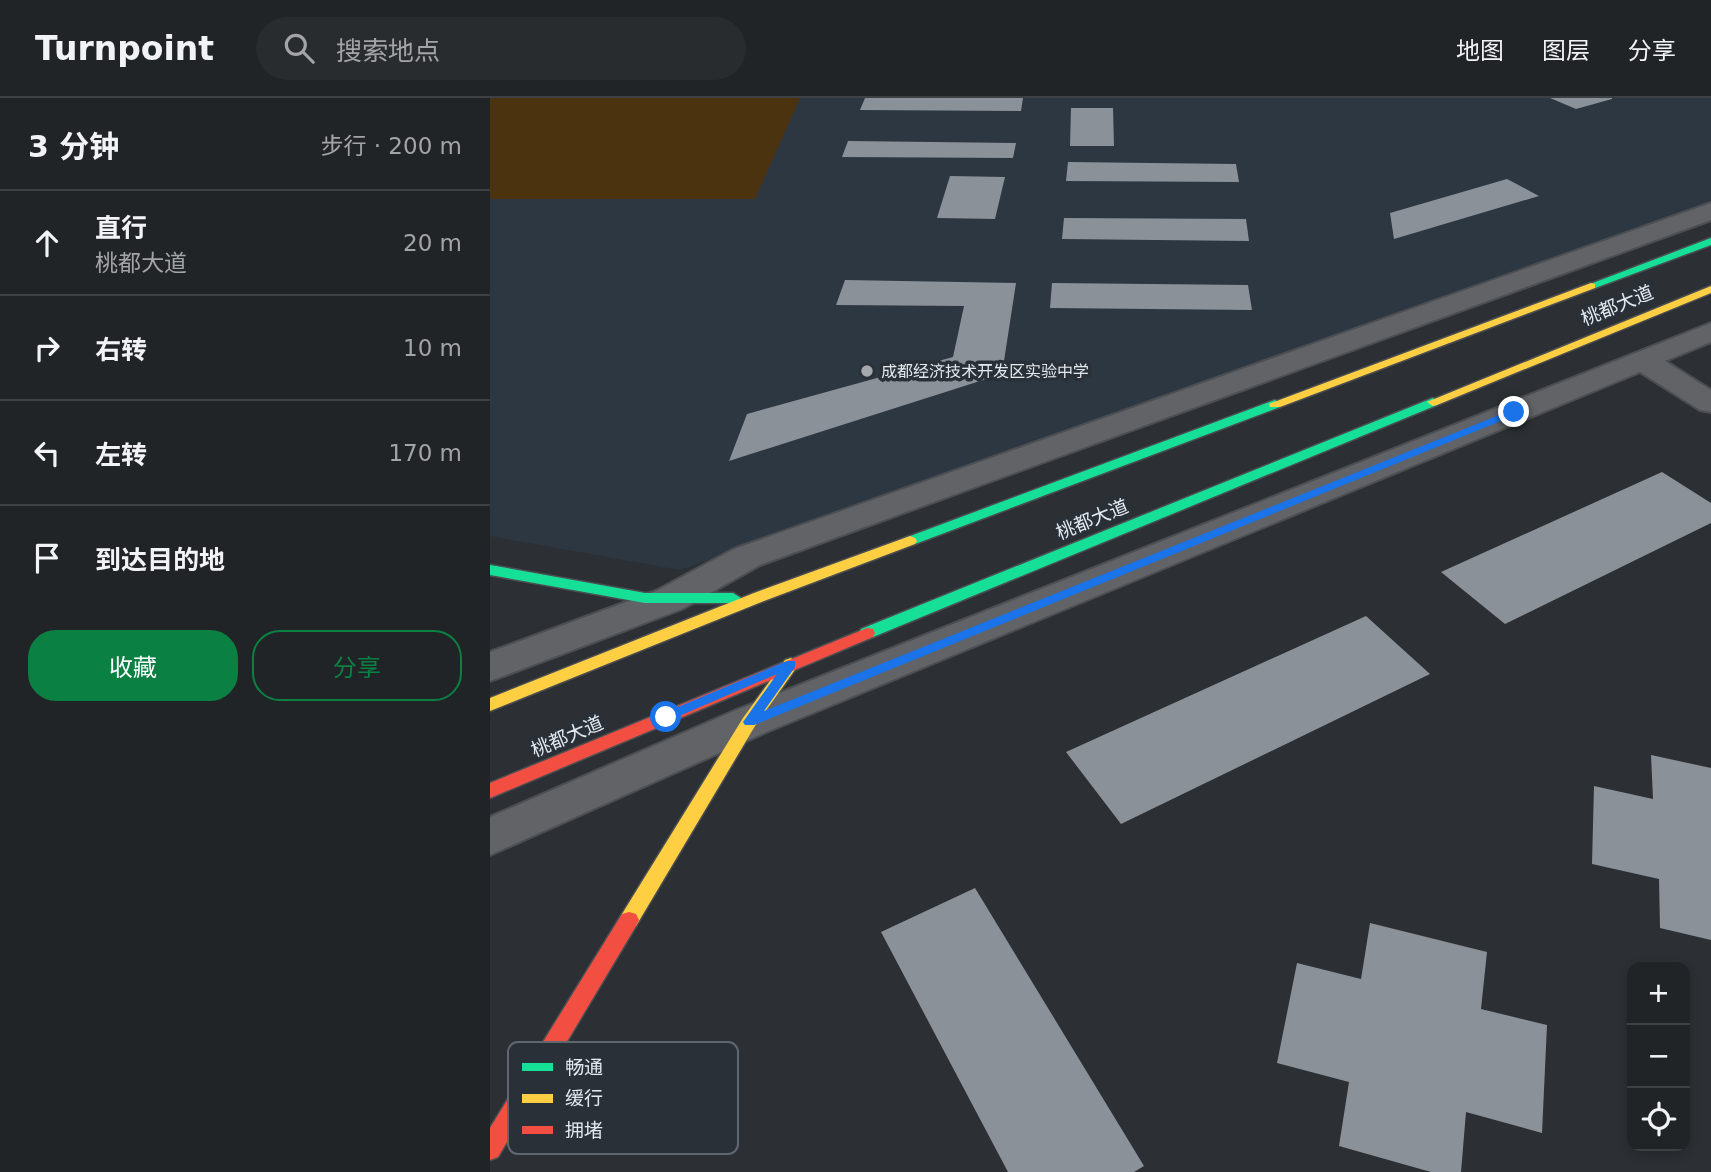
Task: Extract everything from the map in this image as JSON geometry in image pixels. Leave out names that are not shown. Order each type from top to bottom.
[{"type":"main road","name":"桃都大道","points":[[490,705],[759,597],[1711,241]]},
{"type":"main road","name":"桃都大道","points":[[490,791],[791,664],[1711,289]]},
{"type":"main road","points":[[490,570],[669,600],[759,597]]},
{"type":"main road","points":[[555,1042],[749,722],[791,664]]},
{"type":"main road","points":[[490,1149],[508,1119]]},
{"type":"street","points":[[490,667],[669,600],[747,558],[1711,211]]},
{"type":"street","points":[[490,837],[749,722],[1711,332]]},
{"type":"street","points":[[1642,360],[1711,403]]},
{"type":"shaded area","name":"成都经济技术开发区实验中学","points":[[490,98],[1711,98],[1711,206],[680,570],[490,536]]},
{"type":"shaded area","points":[[490,98],[800,98],[755,199],[490,199]]},
{"type":"building","points":[[865,98],[1023,98],[1021,111],[860,110]]},
{"type":"building","points":[[1550,98],[1612,98],[1612,99],[1576,109]]},
{"type":"building","points":[[1071,108],[1113,108],[1114,146],[1070,146]]},
{"type":"building","points":[[848,141],[1016,143],[1013,158],[842,157]]},
{"type":"building","points":[[1068,162],[1236,164],[1239,182],[1066,181]]},
{"type":"building","points":[[950,176],[1005,177],[995,219],[937,218]]},
{"type":"building","points":[[1507,179],[1539,196],[1394,239],[1390,213]]},
{"type":"building","points":[[1064,218],[1246,219],[1249,241],[1062,239]]},
{"type":"building","points":[[845,280],[1016,283],[1002,374],[729,461],[747,414],[953,357],[964,306],[836,305]]},
{"type":"building","points":[[1052,283],[1248,285],[1252,310],[1050,308]]},
{"type":"building","points":[[1662,472],[1711,503],[1711,523],[1505,624],[1441,572]]},
{"type":"building","points":[[1366,616],[1430,674],[1121,824],[1066,752]]},
{"type":"building","points":[[1651,755],[1711,768],[1711,940],[1660,928],[1659,879],[1592,864],[1594,786],[1653,799]]},
{"type":"building","points":[[975,888],[1144,1166],[1134,1172],[1008,1172],[881,932]]},
{"type":"building","points":[[1370,923],[1487,952],[1481,1009],[1547,1025],[1542,1133],[1466,1112],[1461,1172],[1431,1172],[1339,1146],[1349,1082],[1277,1063],[1297,963],[1361,979]]},
{"type":"traffic: fast","points":[[1591,286],[1711,241]]},
{"type":"traffic: fast","points":[[867,633],[1433,402]]},
{"type":"traffic: fast","points":[[910,541],[1275,404]]},
{"type":"traffic: fast","points":[[490,570],[645,598],[733,598]]},
{"type":"traffic: slow","points":[[1275,404],[1591,286]]},
{"type":"traffic: slow","points":[[1433,402],[1711,289]]},
{"type":"traffic: slow","points":[[490,705],[759,597],[910,541]]},
{"type":"traffic: slow","points":[[629,920],[749,722],[791,664]]},
{"type":"traffic: jam","points":[[490,791],[867,633]]},
{"type":"traffic: jam","points":[[555,1042],[629,920]]},
{"type":"traffic: jam","points":[[490,1149],[508,1119]]},
{"type":"place","name":"成都经济技术开发区实验中学","points":[[867,371]]},
{"type":"route","points":[[666,717],[791,664],[749,722],[1514,412]]}]
